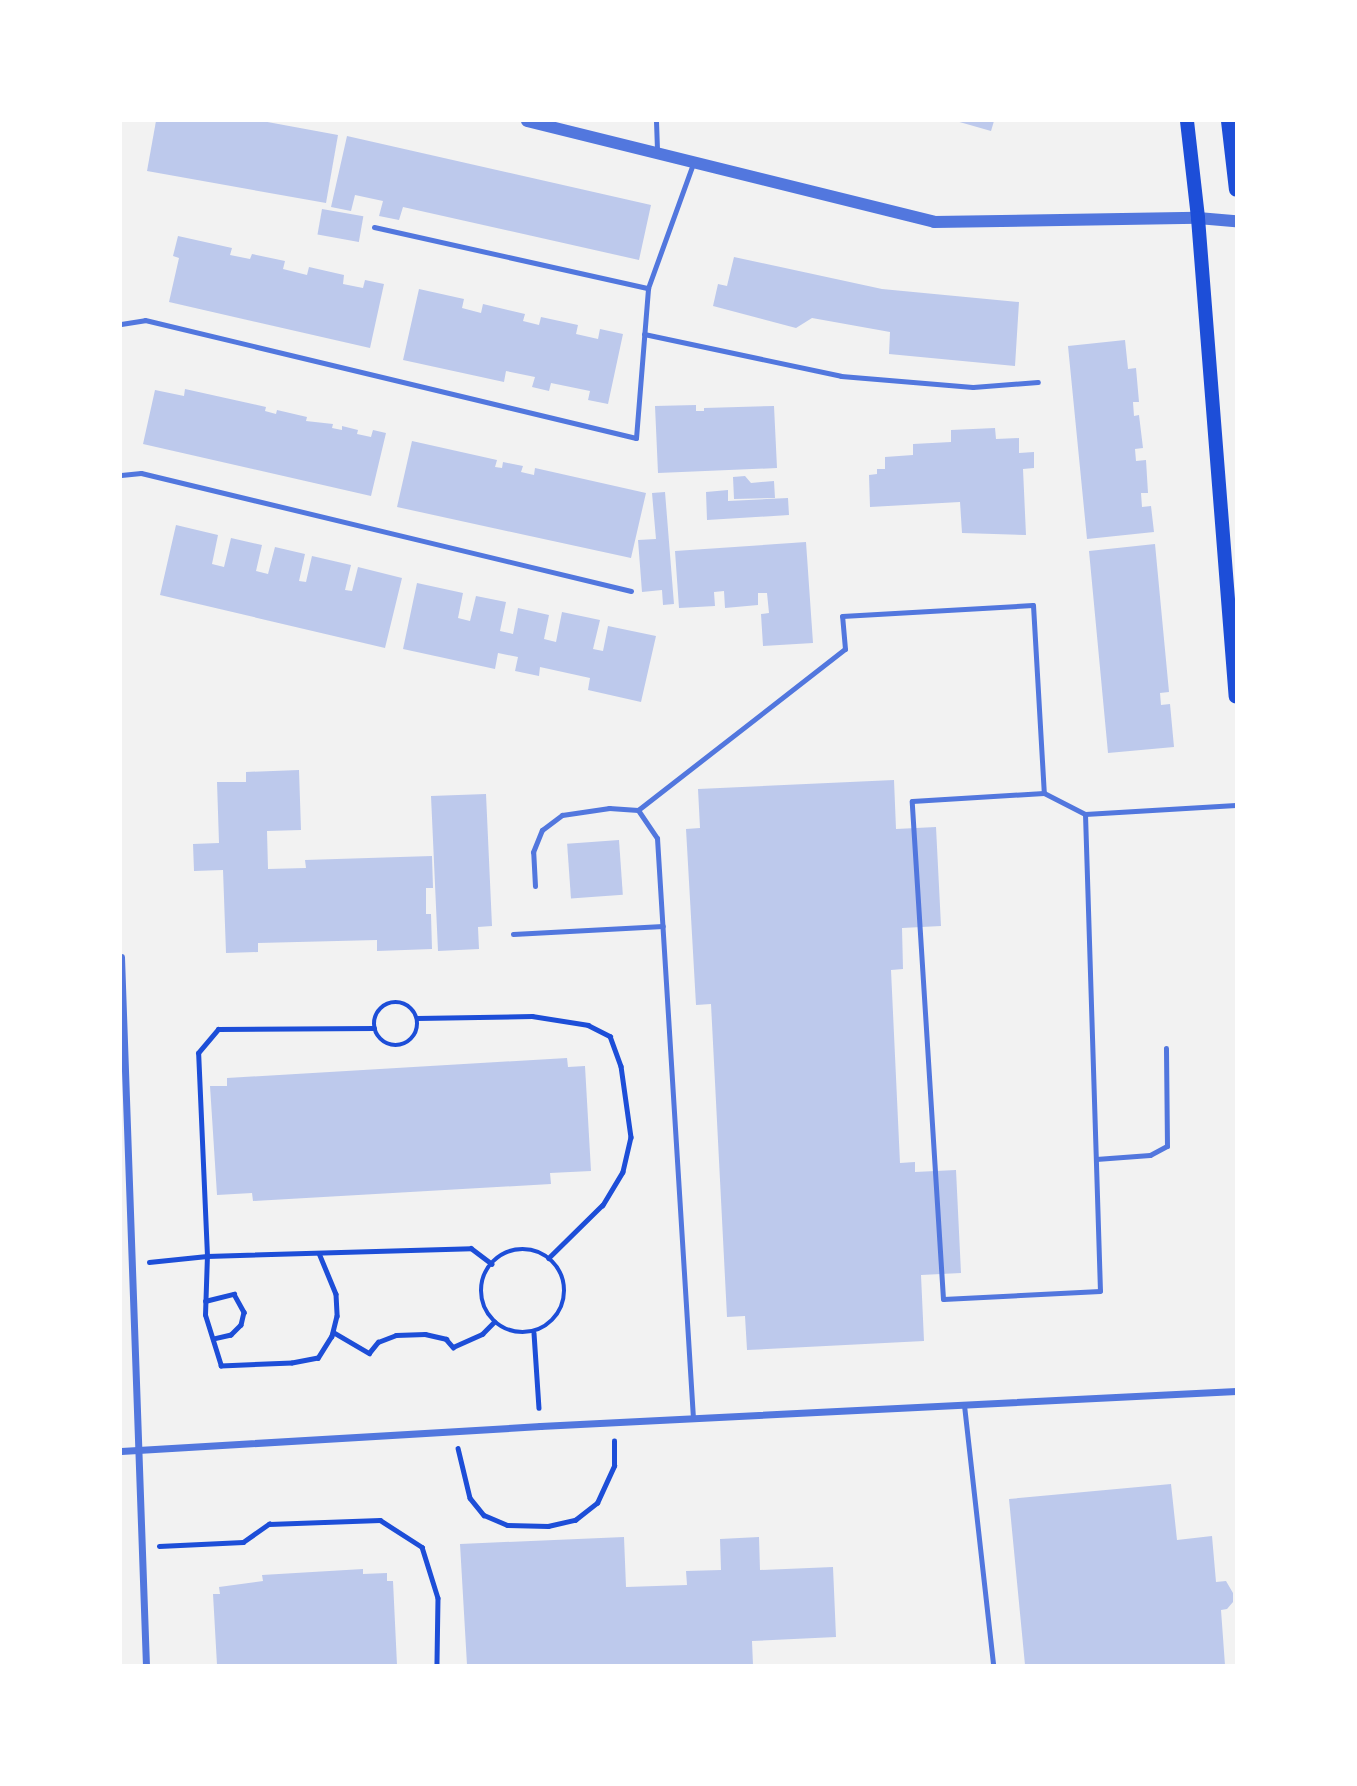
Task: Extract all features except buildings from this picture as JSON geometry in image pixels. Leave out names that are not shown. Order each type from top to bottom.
[{"type":"main road","points":[[1186,121],[1198,218],[1236,696]]},
{"type":"main road","points":[[1228,121],[1236,190]]},
{"type":"street","points":[[527,121],[657,151],[934,222],[1198,218],[1236,221]]},
{"type":"street","points":[[121,957],[136,1451],[146,1665]]},
{"type":"street","points":[[121,1451],[614,1422],[1236,1391]]},
{"type":"lane","points":[[656,121],[657,151]]},
{"type":"lane","points":[[121,324],[145,320],[636,438],[648,288],[694,161]]},
{"type":"lane","points":[[374,227],[648,288]]},
{"type":"lane","points":[[644,334],[841,376],[973,387],[1038,382]]},
{"type":"lane","points":[[121,475],[141,473],[631,591]]},
{"type":"lane","points":[[535,886],[533,852],[542,830],[562,815],[609,808],[638,810],[845,649],[842,616],[1032,605],[1044,793]]},
{"type":"lane","points":[[1085,814],[1100,1291],[943,1299],[912,801],[1044,793],[1085,814],[1236,805]]},
{"type":"lane","points":[[638,810],[657,838],[693,1418]]},
{"type":"lane","points":[[513,934],[663,926]]},
{"type":"lane","points":[[1096,1159],[1150,1155],[1167,1146],[1166,1048]]},
{"type":"lane","points":[[964,1405],[993,1665]]},
{"type":"path","points":[[387,1003],[409,1006],[417,1018],[417,1033],[401,1046],[380,1041],[374,1028],[376,1013],[387,1003]]},
{"type":"path","points":[[417,1018],[532,1016],[588,1025],[610,1036],[621,1066],[631,1137],[623,1172],[603,1205],[550,1258]]},
{"type":"path","points":[[319,1253],[336,1294],[337,1316],[333,1332],[318,1358],[292,1363],[221,1366],[205,1315],[207,1256],[198,1053],[218,1029],[374,1028]]},
{"type":"path","points":[[131,1263],[207,1256],[471,1248],[492,1264]]},
{"type":"path","points":[[524,1249],[550,1258],[564,1280],[563,1307],[546,1327],[534,1332],[513,1332],[494,1322],[485,1310],[481,1296],[482,1282],[492,1264],[510,1251],[524,1249]]},
{"type":"path","points":[[205,1301],[234,1294],[244,1312],[241,1325],[231,1335],[213,1339]]},
{"type":"path","points":[[333,1332],[369,1353],[378,1342],[396,1335],[425,1334],[446,1339],[453,1347],[482,1334],[494,1322]]},
{"type":"path","points":[[534,1332],[540,1426]]},
{"type":"path","points":[[454,1432],[470,1498],[484,1515],[507,1525],[548,1525],[575,1520],[597,1503],[614,1466],[614,1422]]},
{"type":"path","points":[[141,1547],[243,1542],[269,1524],[380,1520],[422,1547],[438,1598],[438,1665]]}]
